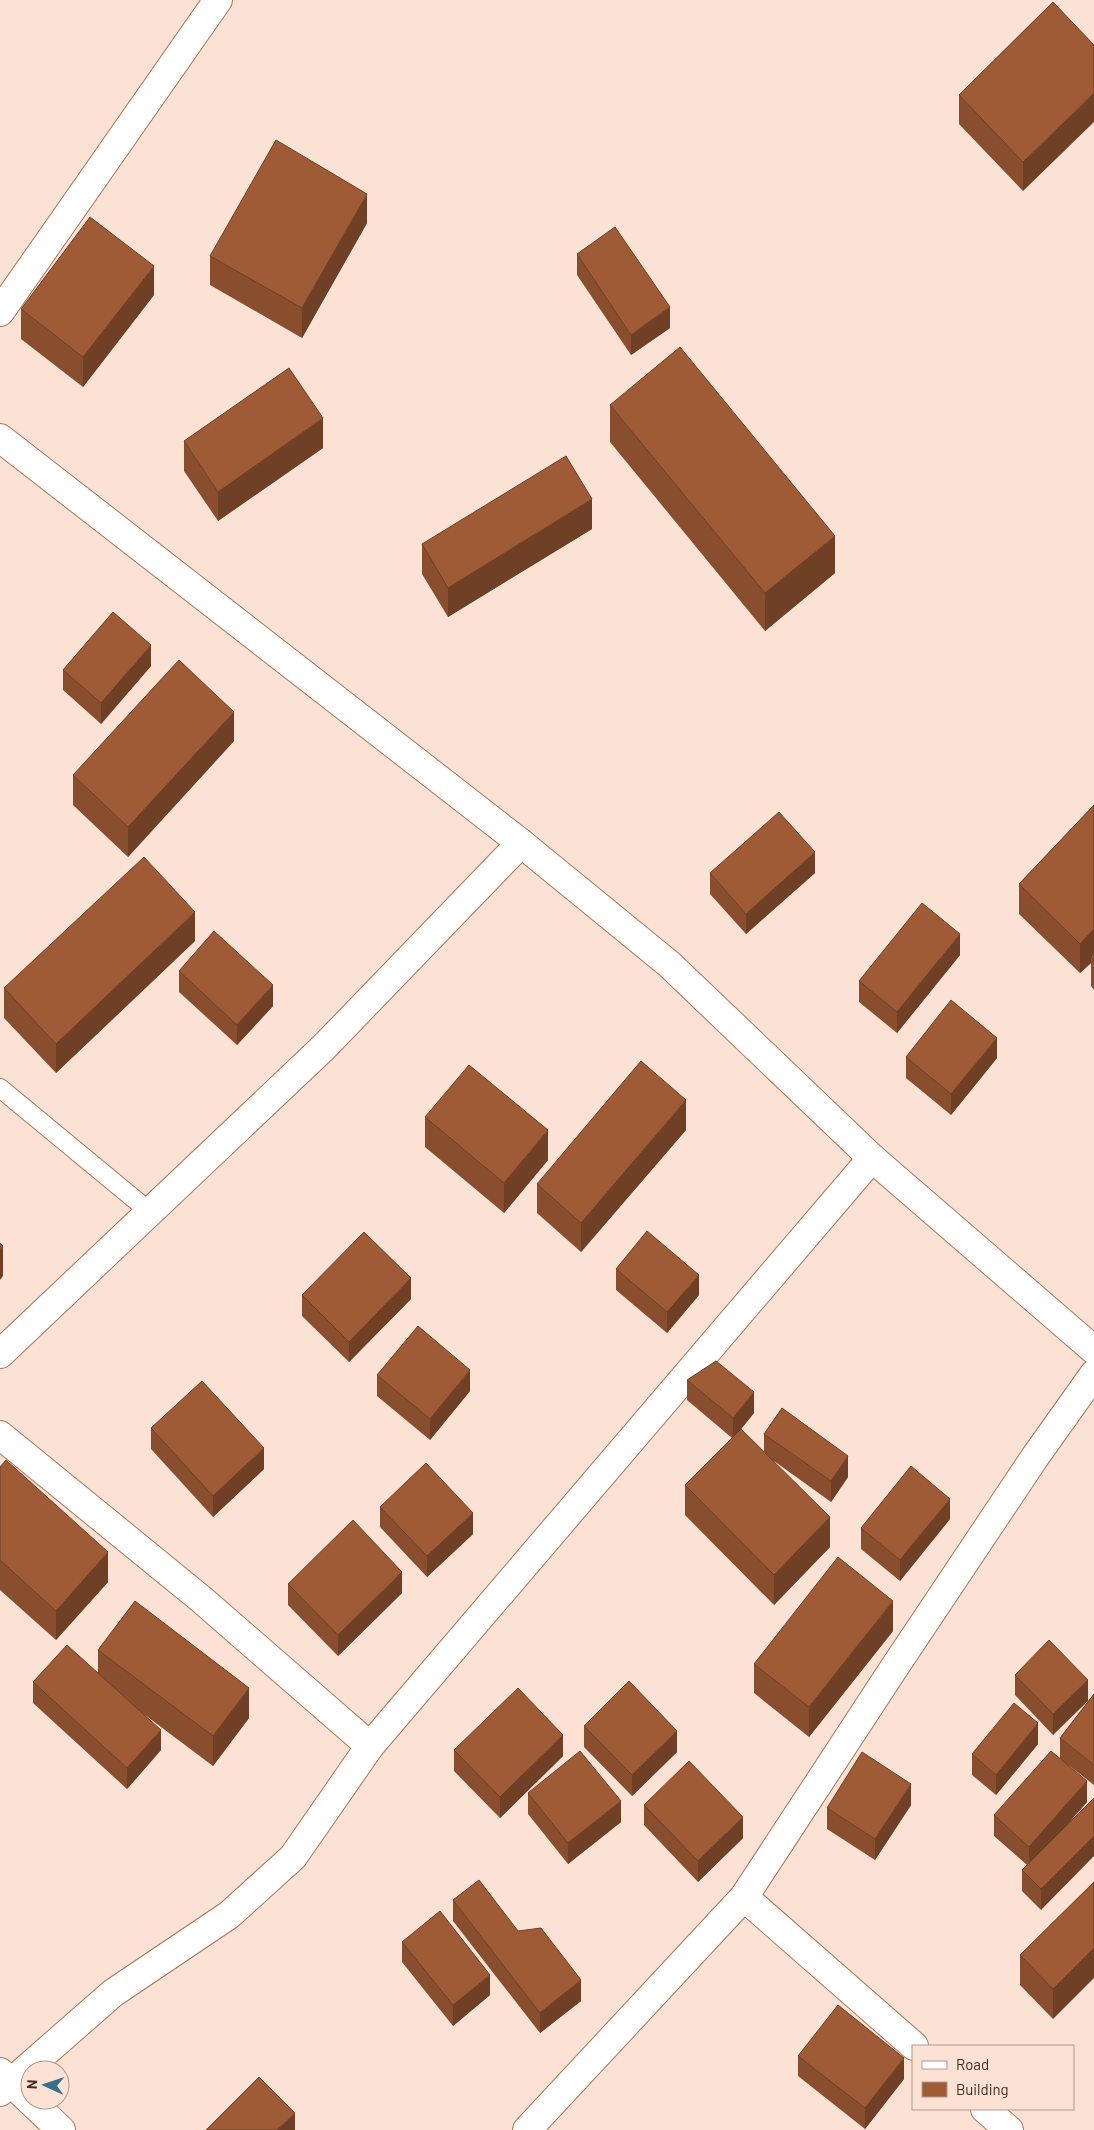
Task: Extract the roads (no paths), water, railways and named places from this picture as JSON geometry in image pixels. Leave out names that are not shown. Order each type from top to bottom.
[{"type":"street","points":[[0,312],[218,0]]},
{"type":"street","points":[[0,438],[521,843],[669,964],[872,1158],[1094,1350]]},
{"type":"street","points":[[0,1354],[324,1047],[521,843]]},
{"type":"street","points":[[60,2130],[4,2082],[113,1993],[229,1915],[293,1857],[370,1746],[872,1158]]},
{"type":"street","points":[[527,2130],[744,1897],[1035,1457],[1094,1374]]},
{"type":"street","points":[[0,1436],[201,1599],[370,1746]]},
{"type":"street","points":[[744,1897],[913,2045]]},
{"type":"street","points":[[985,2110],[1009,2130]]},
{"type":"lane","points":[[0,1088],[150,1212]]}]
